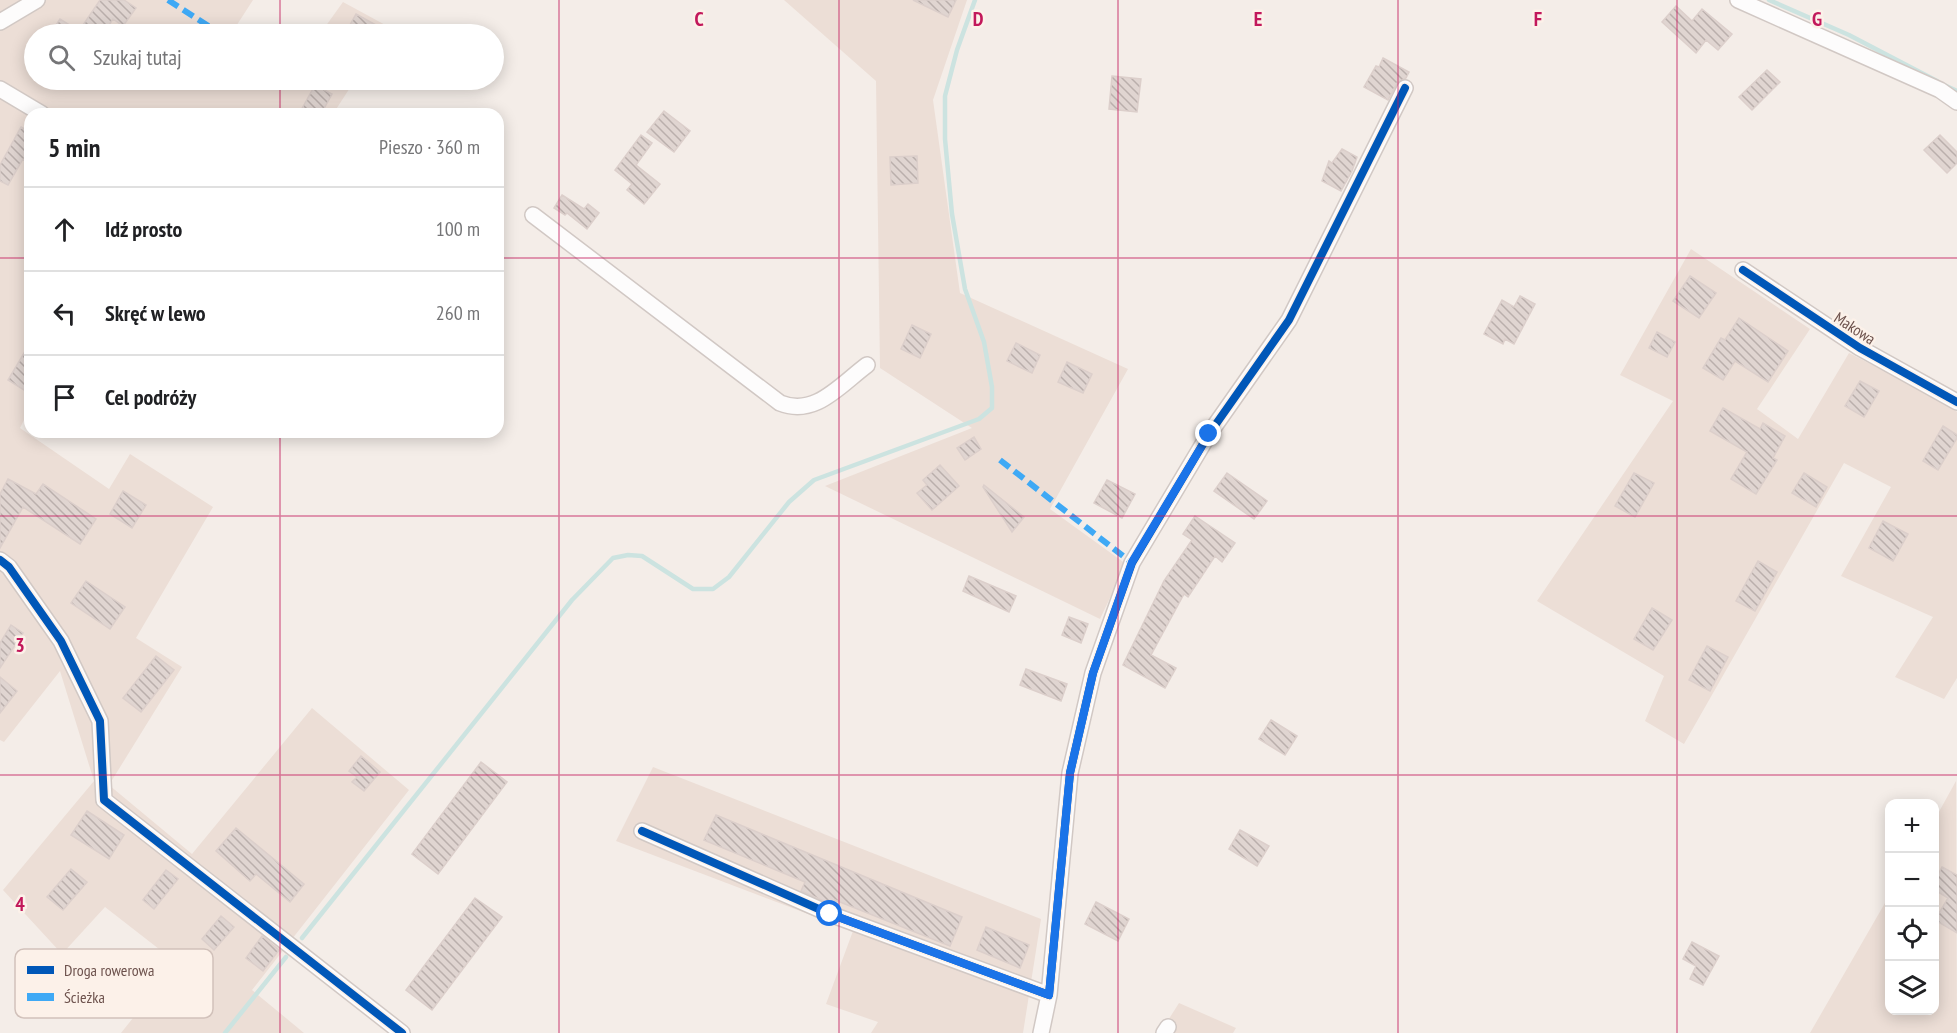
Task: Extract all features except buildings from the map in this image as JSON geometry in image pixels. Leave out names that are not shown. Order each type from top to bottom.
[{"type":"street","points":[[0,22],[37,0]]},
{"type":"street","points":[[1738,0],[1940,90],[1957,102]]},
{"type":"street","points":[[1041,1033],[1049,995],[1070,773],[1093,673],[1132,562],[1209,434],[1289,320],[1405,88]]},
{"type":"street","points":[[0,89],[32,108]]},
{"type":"street","points":[[533,215],[780,403],[794,409],[812,407],[867,365]]},
{"type":"street","name":"Makowa","points":[[1743,270],[1860,348],[1957,402]]},
{"type":"street","points":[[0,560],[9,567],[61,641],[100,721],[104,800],[402,1033]]},
{"type":"street","points":[[642,831],[830,914],[1049,995]]},
{"type":"shaded area","points":[[0,0],[253,0],[237,24],[24,24],[24,90],[349,90],[337,108],[24,108],[24,420],[20,428],[24,431],[24,438],[35,438],[109,489],[130,454],[213,507],[136,638],[182,667],[109,785],[192,854],[312,708],[409,790],[252,990],[304,1033],[121,1033],[133,1018],[213,1018],[213,949],[159,949],[105,907],[67,949],[57,949],[3,890],[94,781],[60,671],[4,742],[0,740]]},
{"type":"shaded area","points":[[784,0],[967,0],[933,100],[960,293],[1128,369],[1050,509],[1126,564],[1100,619],[825,486],[972,428],[880,368],[876,81]]},
{"type":"shaded area","points":[[343,2],[383,24],[327,24]]},
{"type":"shaded area","points":[[1691,249],[1810,329],[1757,409],[1798,439],[1849,353],[1949,404],[1957,412],[1957,678],[1944,699],[1895,677],[1933,617],[1841,576],[1891,487],[1844,463],[1684,744],[1645,721],[1664,676],[1537,601],[1673,401],[1620,375]]},
{"type":"shaded area","points":[[653,767],[1041,919],[1023,1033],[871,1033],[878,1022],[826,1004],[853,931],[616,841]]},
{"type":"shaded area","points":[[1956,781],[1957,1033],[1810,1033],[1885,903],[1885,1015],[1939,1015],[1939,812]]},
{"type":"shaded area","points":[[1179,1003],[1236,1028],[1233,1033],[1160,1033]]},
{"type":"waterway","points":[[302,938],[572,600],[613,558],[628,555],[642,556],[693,589],[713,589],[729,577],[789,502],[814,480],[979,419],[992,408],[992,387],[984,342],[965,289],[952,214],[945,139],[945,96],[957,50],[975,0]]},
{"type":"waterway","points":[[1769,0],[1849,35],[1937,81]]},
{"type":"waterway","points":[[1944,85],[1957,91]]},
{"type":"waterway","points":[[225,1033],[286,957]]},
{"type":"marked path","points":[[168,0],[205,24]]},
{"type":"marked path","points":[[1000,460],[1132,563]]},
{"type":"cycle path","points":[[642,831],[830,914],[1049,995],[1070,773],[1093,673],[1132,563],[1209,434],[1289,320],[1405,88]]},
{"type":"cycle path","points":[[1743,270],[1860,348],[1957,402]]},
{"type":"cycle path","points":[[0,560],[9,567],[61,641],[100,721],[104,800],[402,1033]]},
{"type":"route","points":[[830,914],[1049,995],[1070,773],[1093,673],[1132,562],[1209,434]]}]
